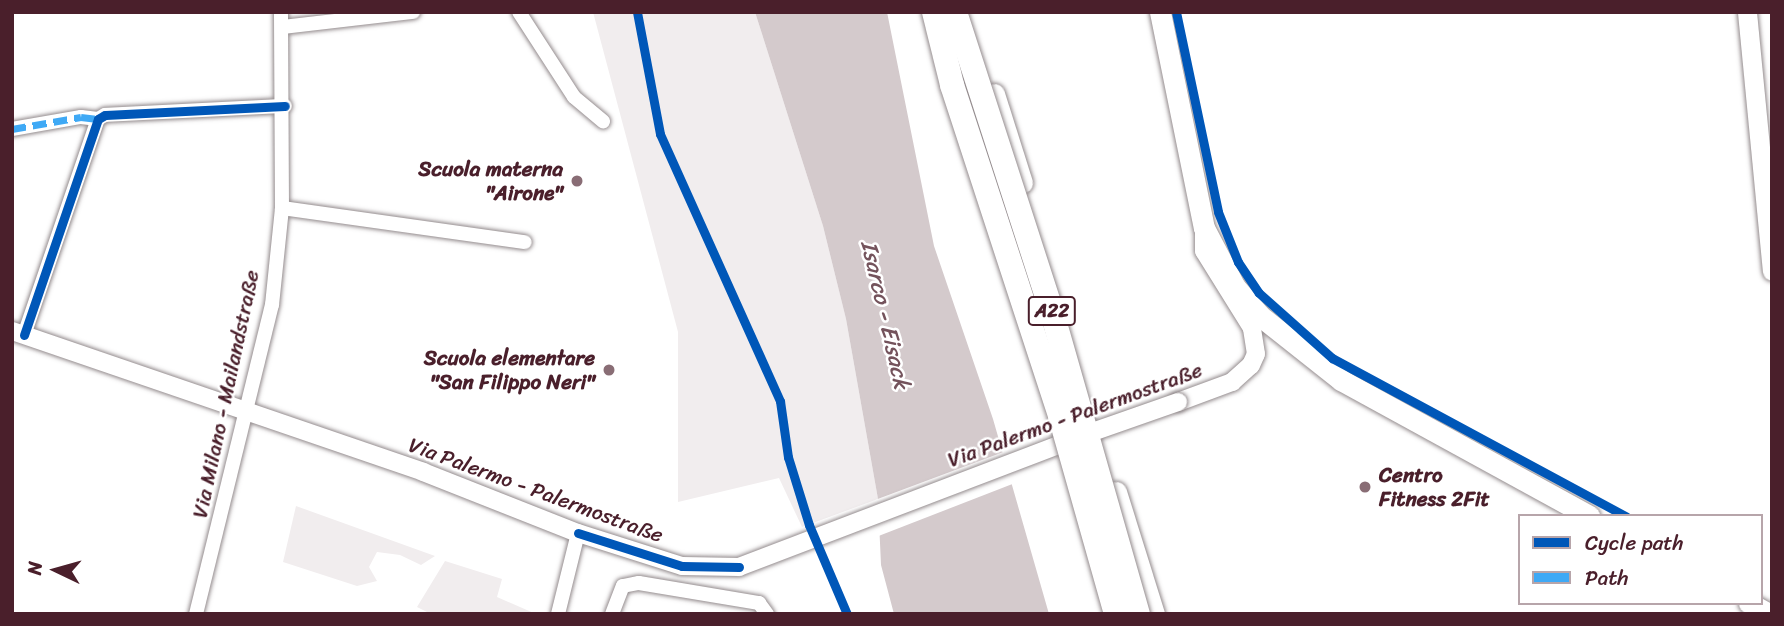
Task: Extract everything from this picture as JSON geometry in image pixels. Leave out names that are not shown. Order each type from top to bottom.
[{"type":"highway","name":"A22","points":[[934,12],[952,85],[1060,416],[1116,614]]},
{"type":"highway","name":"A22","points":[[955,12],[1057,329],[1138,614]]},
{"type":"main road","points":[[967,12],[1154,614]]},
{"type":"main road","points":[[1160,12],[1204,228],[1242,296],[1319,366],[1585,514]]},
{"type":"main road","points":[[1747,12],[1772,271]]},
{"type":"main road","points":[[1045,260],[1041,297],[1051,355],[1102,527],[1138,567]]},
{"type":"street","points":[[282,19],[413,12]]},
{"type":"street","points":[[519,12],[574,97],[603,121]]},
{"type":"street","name":"Via Milano - Mailandstraße","points":[[196,614],[272,305],[282,208],[285,106],[282,19]]},
{"type":"street","points":[[12,129],[81,117],[97,119],[105,115],[285,106]]},
{"type":"street","points":[[18,333],[97,119]]},
{"type":"street","points":[[282,208],[525,242]]},
{"type":"street","name":"Via Palermo - Palermostraße","points":[[18,333],[247,415],[423,472],[578,533],[682,566],[716,569],[739,566],[789,548],[1077,443],[1232,382],[1251,365],[1255,354],[1252,328],[1204,251],[1204,228]]},
{"type":"street","points":[[558,614],[578,533]]},
{"type":"street","points":[[612,614],[623,586],[639,583],[759,603],[767,614]]},
{"type":"shaded area","points":[[593,12],[755,12],[823,226],[846,319],[878,499],[802,527],[779,478],[678,502],[678,332]]},
{"type":"shaded area","points":[[296,506],[435,556],[421,565],[400,555],[377,552],[369,567],[377,581],[357,586],[283,562]]},
{"type":"shaded area","points":[[445,561],[502,579],[497,597],[536,614],[431,614],[417,607]]},
{"type":"water","name":"Isarco - Eisack","points":[[755,12],[887,12],[934,246],[993,419],[1049,614],[894,614],[881,565],[878,499],[846,319],[823,226]]},
{"type":"pier","points":[[1006,451],[1015,483],[876,537],[875,500]]},
{"type":"marked path","points":[[12,129],[81,117],[98,119]]},
{"type":"cycle path","points":[[637,12],[660,134],[780,401],[788,457],[809,525],[847,614]]},
{"type":"cycle path","points":[[1176,12],[1218,212],[1238,262],[1259,293],[1332,358],[1622,514]]},
{"type":"cycle path","points":[[24,335],[98,119],[105,115],[285,106]]},
{"type":"cycle path","points":[[578,533],[682,566],[739,567]]},
{"type":"place","name":"Scuola materna \"Airone\"","points":[[577,181]]},
{"type":"place","name":"Scuola elementare \"San Filippo Neri\"","points":[[609,370]]},
{"type":"place","name":"Centro Fitness 2Fit","points":[[1365,487]]}]
